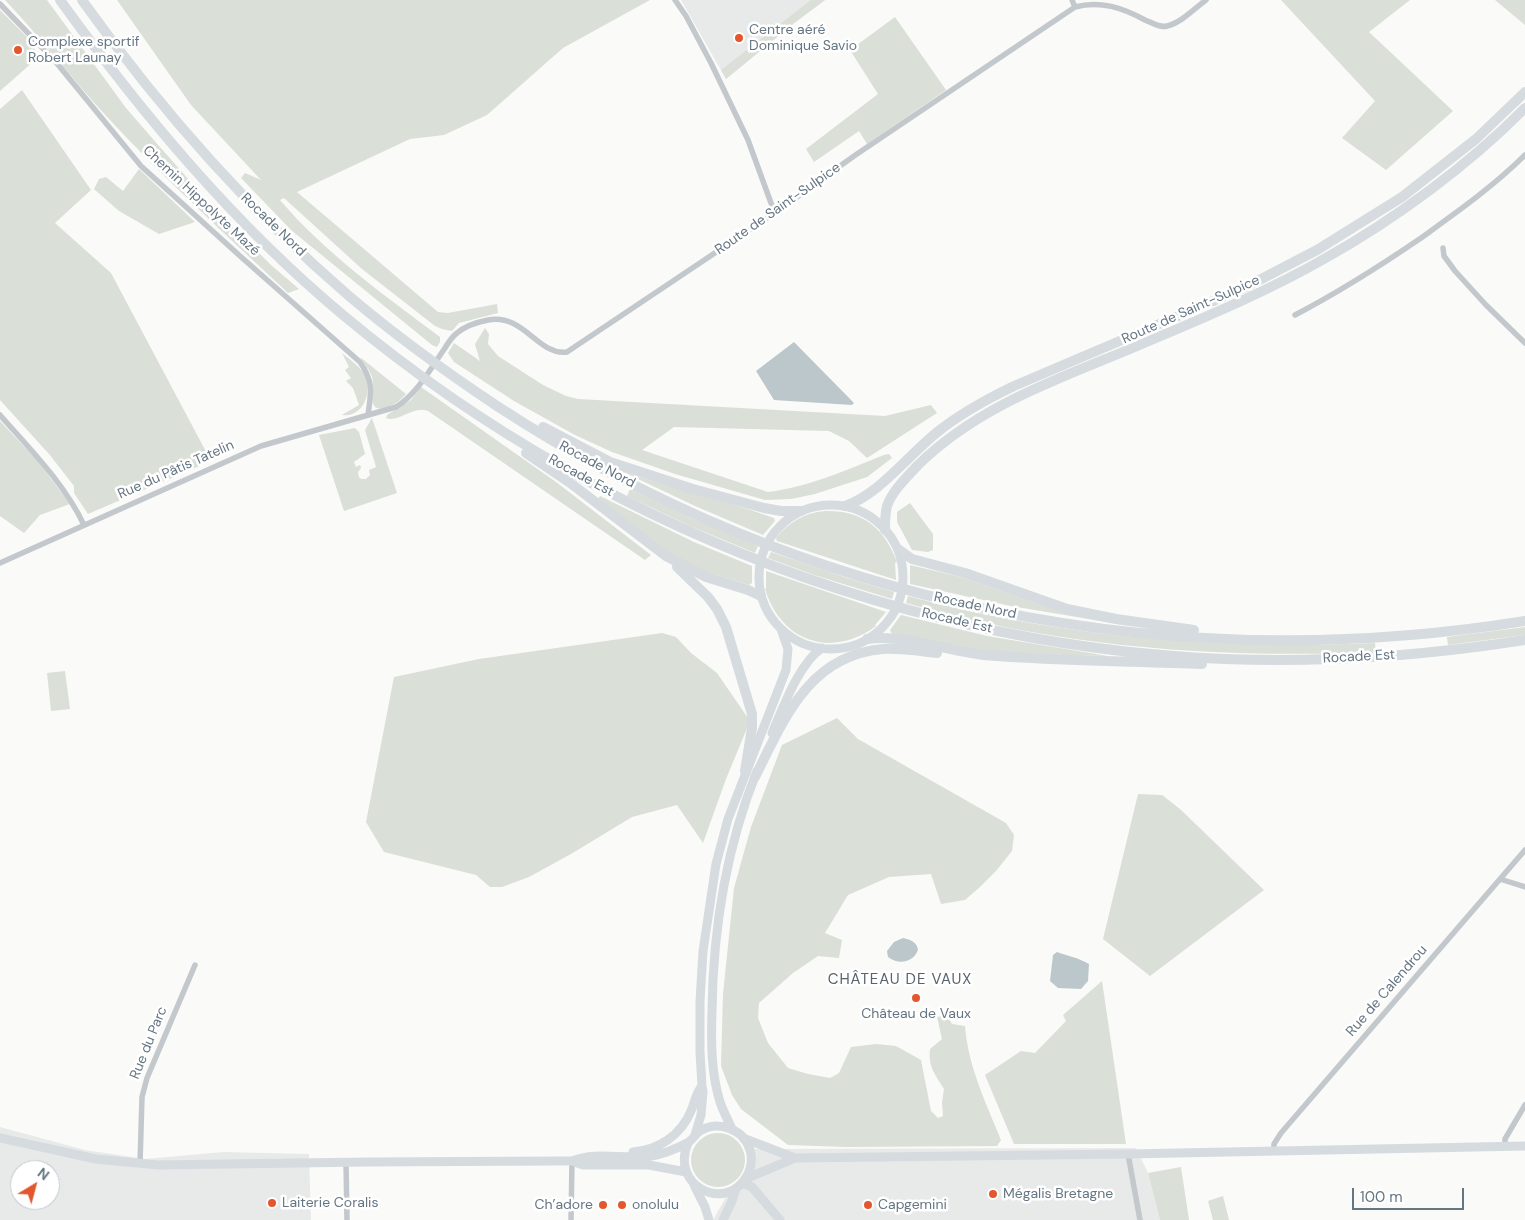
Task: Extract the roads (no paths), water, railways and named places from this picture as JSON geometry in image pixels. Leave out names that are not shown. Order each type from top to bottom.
[{"type":"highway","name":"Rocade Nord","points":[[60,0],[155,124],[228,206],[266,245],[340,312],[439,388]]},
{"type":"highway","name":"Rocade Nord","points":[[82,0],[157,98],[234,186],[278,231],[351,298],[449,374],[522,422],[596,465],[672,504],[750,538],[809,560],[895,587],[962,604],[1085,626],[1147,634],[1267,640]]},
{"type":"highway","name":"Route de Saint-Sulpice","points":[[844,506],[853,504],[869,494],[936,433],[954,419],[991,397],[1244,288],[1325,246],[1409,191],[1476,139],[1525,92]]},
{"type":"highway","name":"Route de Saint-Sulpice","points":[[885,530],[885,515],[890,499],[911,473],[944,442],[979,417],[1017,396],[1249,298],[1324,259],[1409,206],[1485,146],[1525,108]]},
{"type":"highway","points":[[419,352],[544,428],[610,462],[665,480],[774,511],[801,511]]},
{"type":"highway","points":[[439,388],[488,427],[577,488],[666,556],[708,597],[726,627],[752,714],[752,728],[745,771]]},
{"type":"highway","name":"Rocade Est","points":[[439,388],[534,450],[627,502],[726,547],[830,586],[949,620],[1060,642],[1171,655],[1266,660],[1327,660],[1384,657],[1441,652],[1525,640]]},
{"type":"highway","points":[[898,549],[912,559],[965,573],[1038,600],[1080,612],[1116,619],[1267,640]]},
{"type":"highway","points":[[666,556],[706,577],[762,596]]},
{"type":"highway","name":"Rocade Est","points":[[1267,640],[1312,641],[1387,637],[1488,627],[1525,621]]},
{"type":"highway","points":[[867,639],[900,639],[985,655]]},
{"type":"highway","points":[[755,777],[798,698],[819,674],[843,659],[865,652],[894,648],[966,656],[985,655],[1224,664],[1266,660]]},
{"type":"main road","points":[[822,505],[844,506],[871,517],[885,530],[898,549],[902,563],[903,580],[900,597],[893,613],[883,627],[867,639],[847,647],[822,648],[800,642],[781,628],[770,615],[762,596],[759,582],[760,566],[764,551],[771,537],[781,525],[801,511],[822,505]]},
{"type":"main road","points":[[695,1135],[704,1092],[702,1086],[700,1001],[703,951],[716,864],[728,819],[745,771],[786,670],[788,649],[781,628]]},
{"type":"main road","points":[[723,1220],[751,1166],[748,1144],[732,1129],[721,1106],[715,1080],[711,1040],[714,953],[726,871],[739,822],[755,777],[788,697],[805,666],[816,652],[822,648]]},
{"type":"main road","points":[[0,1138],[68,1154],[140,1164],[572,1161],[583,1157],[612,1156],[650,1150],[668,1140],[686,1121],[693,1107],[697,1092],[702,1086]]},
{"type":"main road","points":[[708,1220],[705,1207],[686,1172],[684,1157],[688,1143],[695,1135],[709,1127],[717,1126],[732,1129]]},
{"type":"main road","points":[[743,1138],[795,1158],[1525,1146]]},
{"type":"main road","points":[[612,1156],[618,1158],[653,1156],[688,1143]]},
{"type":"main road","points":[[693,1182],[700,1188],[714,1193],[727,1192],[741,1183],[795,1158]]},
{"type":"main road","points":[[572,1161],[583,1165],[649,1165],[686,1172]]},
{"type":"main road","points":[[741,1183],[752,1187],[780,1220]]},
{"type":"street","points":[[675,0],[686,16],[711,63],[748,140],[776,212]]},
{"type":"street","points":[[1072,0],[1075,7]]},
{"type":"street","name":"Route de Saint-Sulpice","points":[[368,415],[389,411],[401,404],[410,396],[456,333],[484,321],[499,319],[514,323],[555,352],[567,352],[776,212],[854,156],[1075,7],[1083,4],[1103,3],[1134,13],[1160,27],[1165,27],[1175,23],[1206,0]]},
{"type":"street","name":"Chemin Hippolyte Mazé","points":[[0,4],[55,61],[141,166],[360,362],[371,382],[368,415]]},
{"type":"street","points":[[1295,315],[1323,301],[1364,276],[1448,219],[1525,154]]},
{"type":"street","points":[[1443,248],[1444,256],[1455,271],[1525,343]]},
{"type":"street","points":[[0,415],[42,463],[76,508],[84,525]]},
{"type":"street","name":"Rue du Pâtis Tatelin","points":[[0,562],[262,446],[368,415]]},
{"type":"street","name":"Rue de Calendrou","points":[[1274,1150],[1274,1144],[1281,1133],[1525,850]]},
{"type":"street","points":[[1500,879],[1525,887]]},
{"type":"street","name":"Rue du Parc","points":[[140,1164],[142,1097],[147,1078],[195,965]]},
{"type":"street","points":[[1504,1146],[1505,1139],[1525,1104]]},
{"type":"street","points":[[1128,1154],[1140,1220]]},
{"type":"street","points":[[571,1220],[572,1161]]},
{"type":"street","points":[[346,1162],[346,1220]]},
{"type":"place","name":"Centre aéré Dominique Savio","points":[[739,38]]},
{"type":"place","name":"Complexe sportif Robert Launay","points":[[18,50]]},
{"type":"place","name":"Château de Vaux","points":[[916,998]]},
{"type":"place","name":"Mégalis Bretagne","points":[[993,1194]]},
{"type":"place","name":"Laiterie Coralis","points":[[272,1203]]},
{"type":"place","name":"Ch’adore","points":[[603,1205]]},
{"type":"place","name":"onolulu","points":[[622,1205]]},
{"type":"place","name":"Capgemini","points":[[868,1205]]},
{"type":"district","name":"CHÂTEAU DE VAUX","points":[[900,980]]}]
